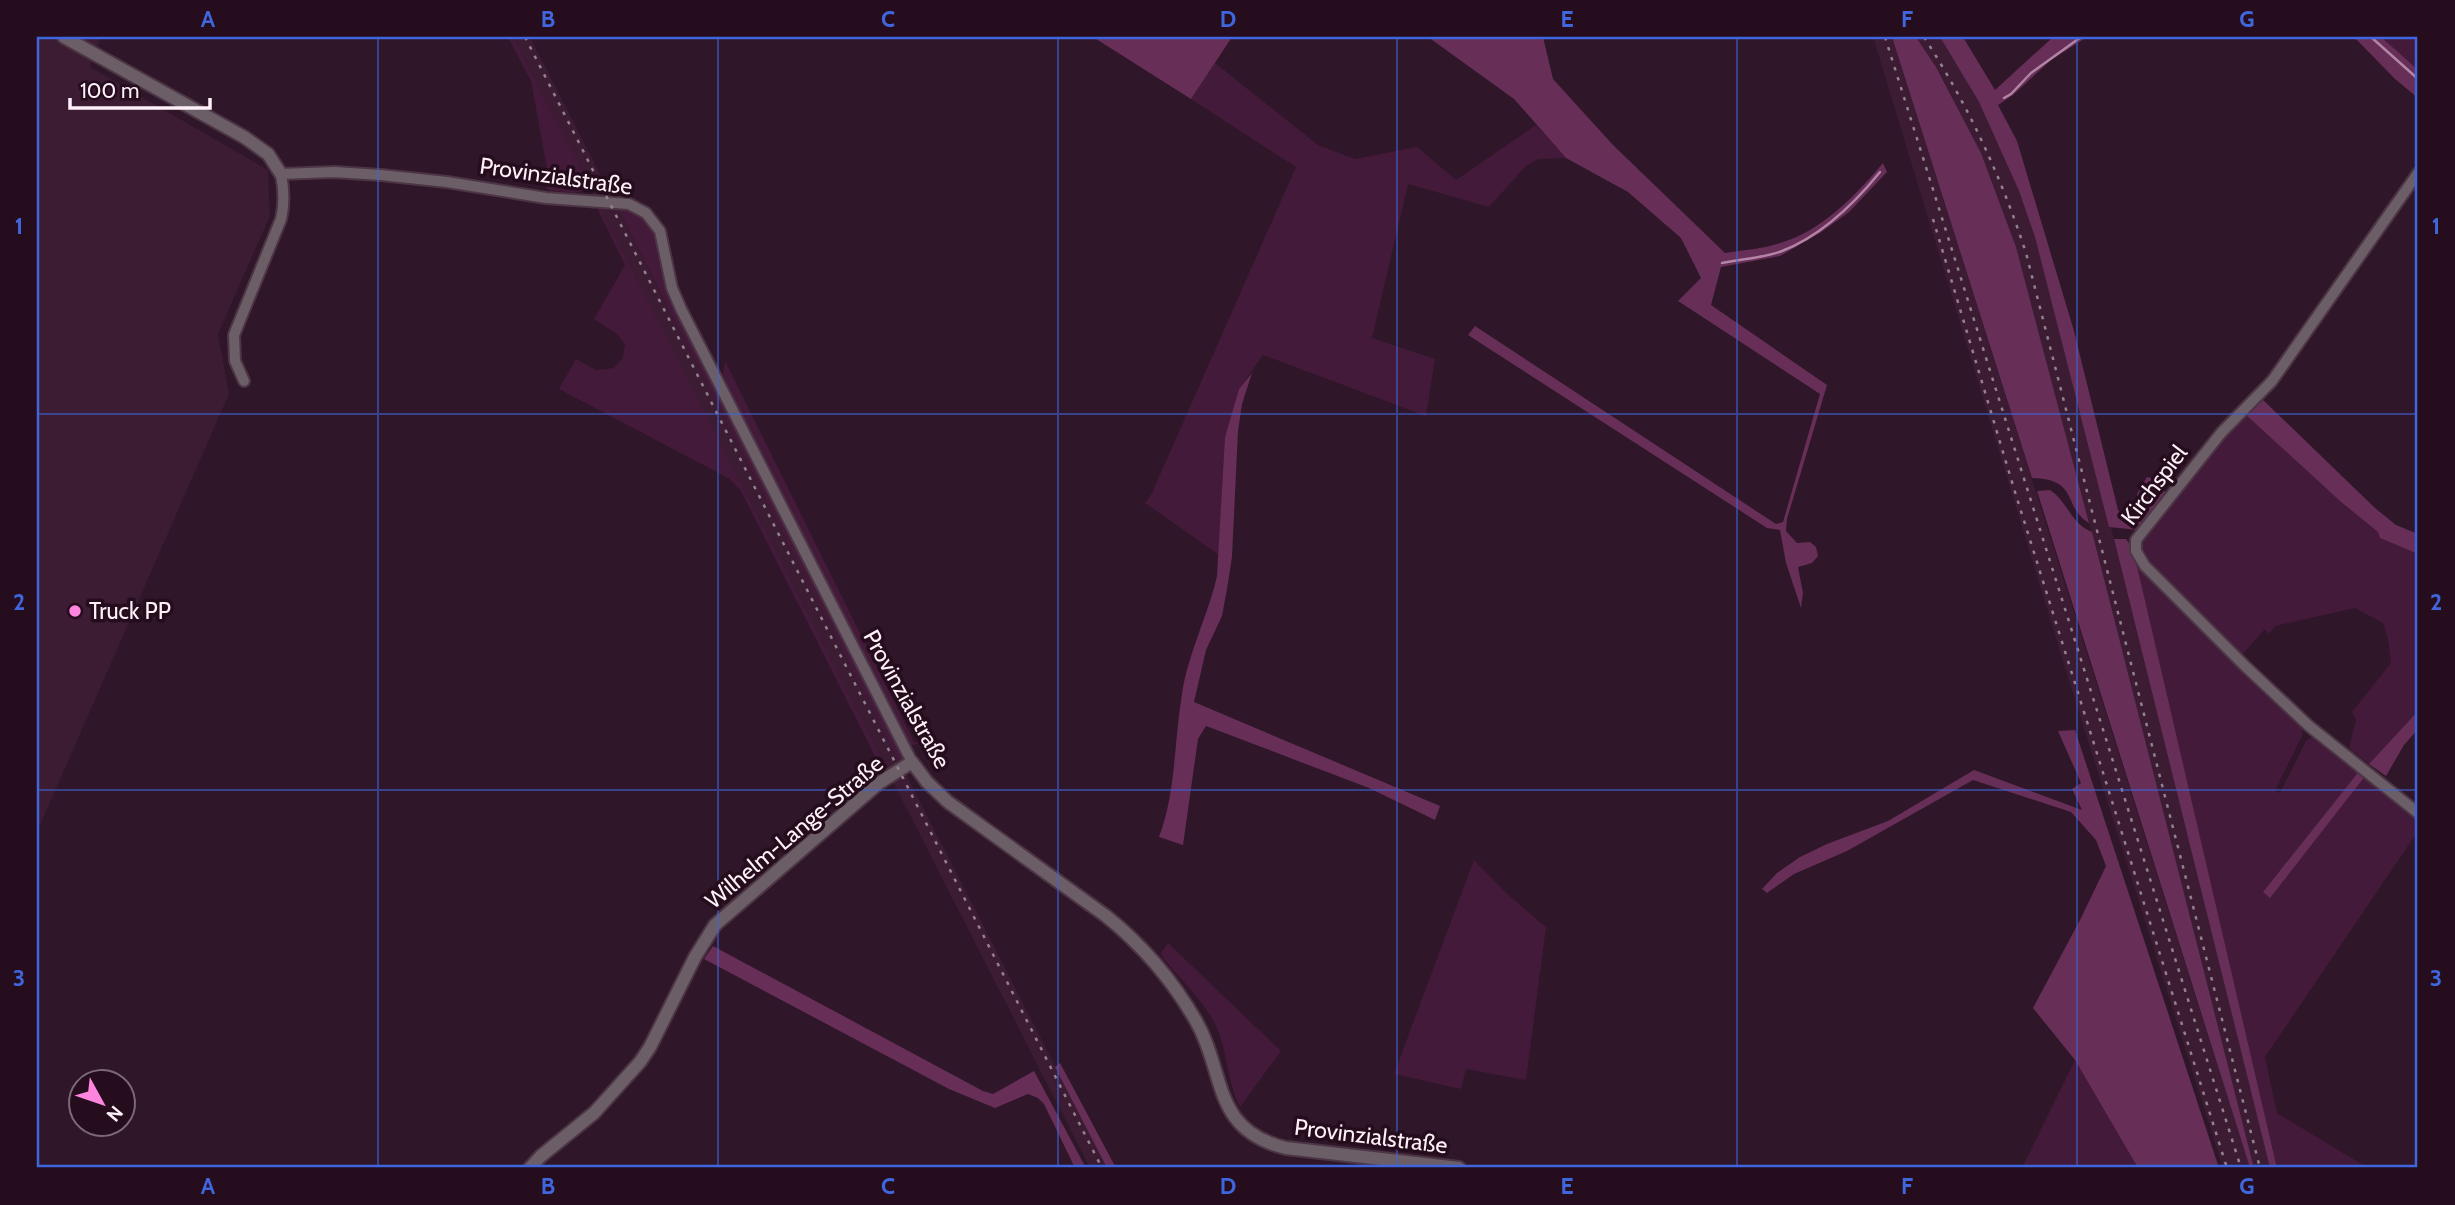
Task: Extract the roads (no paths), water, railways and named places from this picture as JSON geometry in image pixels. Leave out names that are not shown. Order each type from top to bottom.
[{"type":"street","points":[[65,37],[244,137],[268,154],[281,174],[284,189],[281,219],[234,335],[235,361],[244,381]]},
{"type":"street","name":"Provinzialstraße","points":[[281,174],[334,172],[421,178],[546,198],[626,203],[650,217],[660,232],[672,288],[681,309],[912,762],[927,782],[947,802],[1106,916],[1141,949],[1175,989],[1196,1021],[1206,1042],[1227,1106],[1237,1120],[1257,1136],[1286,1148],[1459,1168]]},
{"type":"street","name":"Kirchspiel","points":[[2418,173],[2272,381],[2221,433],[2136,540],[2136,551],[2145,566],[2309,726],[2418,813]]},
{"type":"street","name":"Wilhelm-Lange-Straße","points":[[530,1168],[594,1114],[640,1062],[695,957],[715,925],[879,783],[912,762]]},
{"type":"waterway","points":[[2004,98],[2031,73],[2081,37]]},
{"type":"waterway","points":[[2371,37],[2418,79]]},
{"type":"waterway","points":[[1722,263],[1775,253],[1810,237],[1848,207],[1880,172]]},
{"type":"railway","points":[[525,37],[1102,1168]]},
{"type":"railway","points":[[1885,37],[2241,1168]]},
{"type":"railway","points":[[1924,37],[1982,142],[2006,196],[2026,253],[2260,1168]]},
{"type":"railway","points":[[1933,219],[2015,492],[2227,1168]]},
{"type":"place","name":"Truck PP","points":[[75,611]]}]
